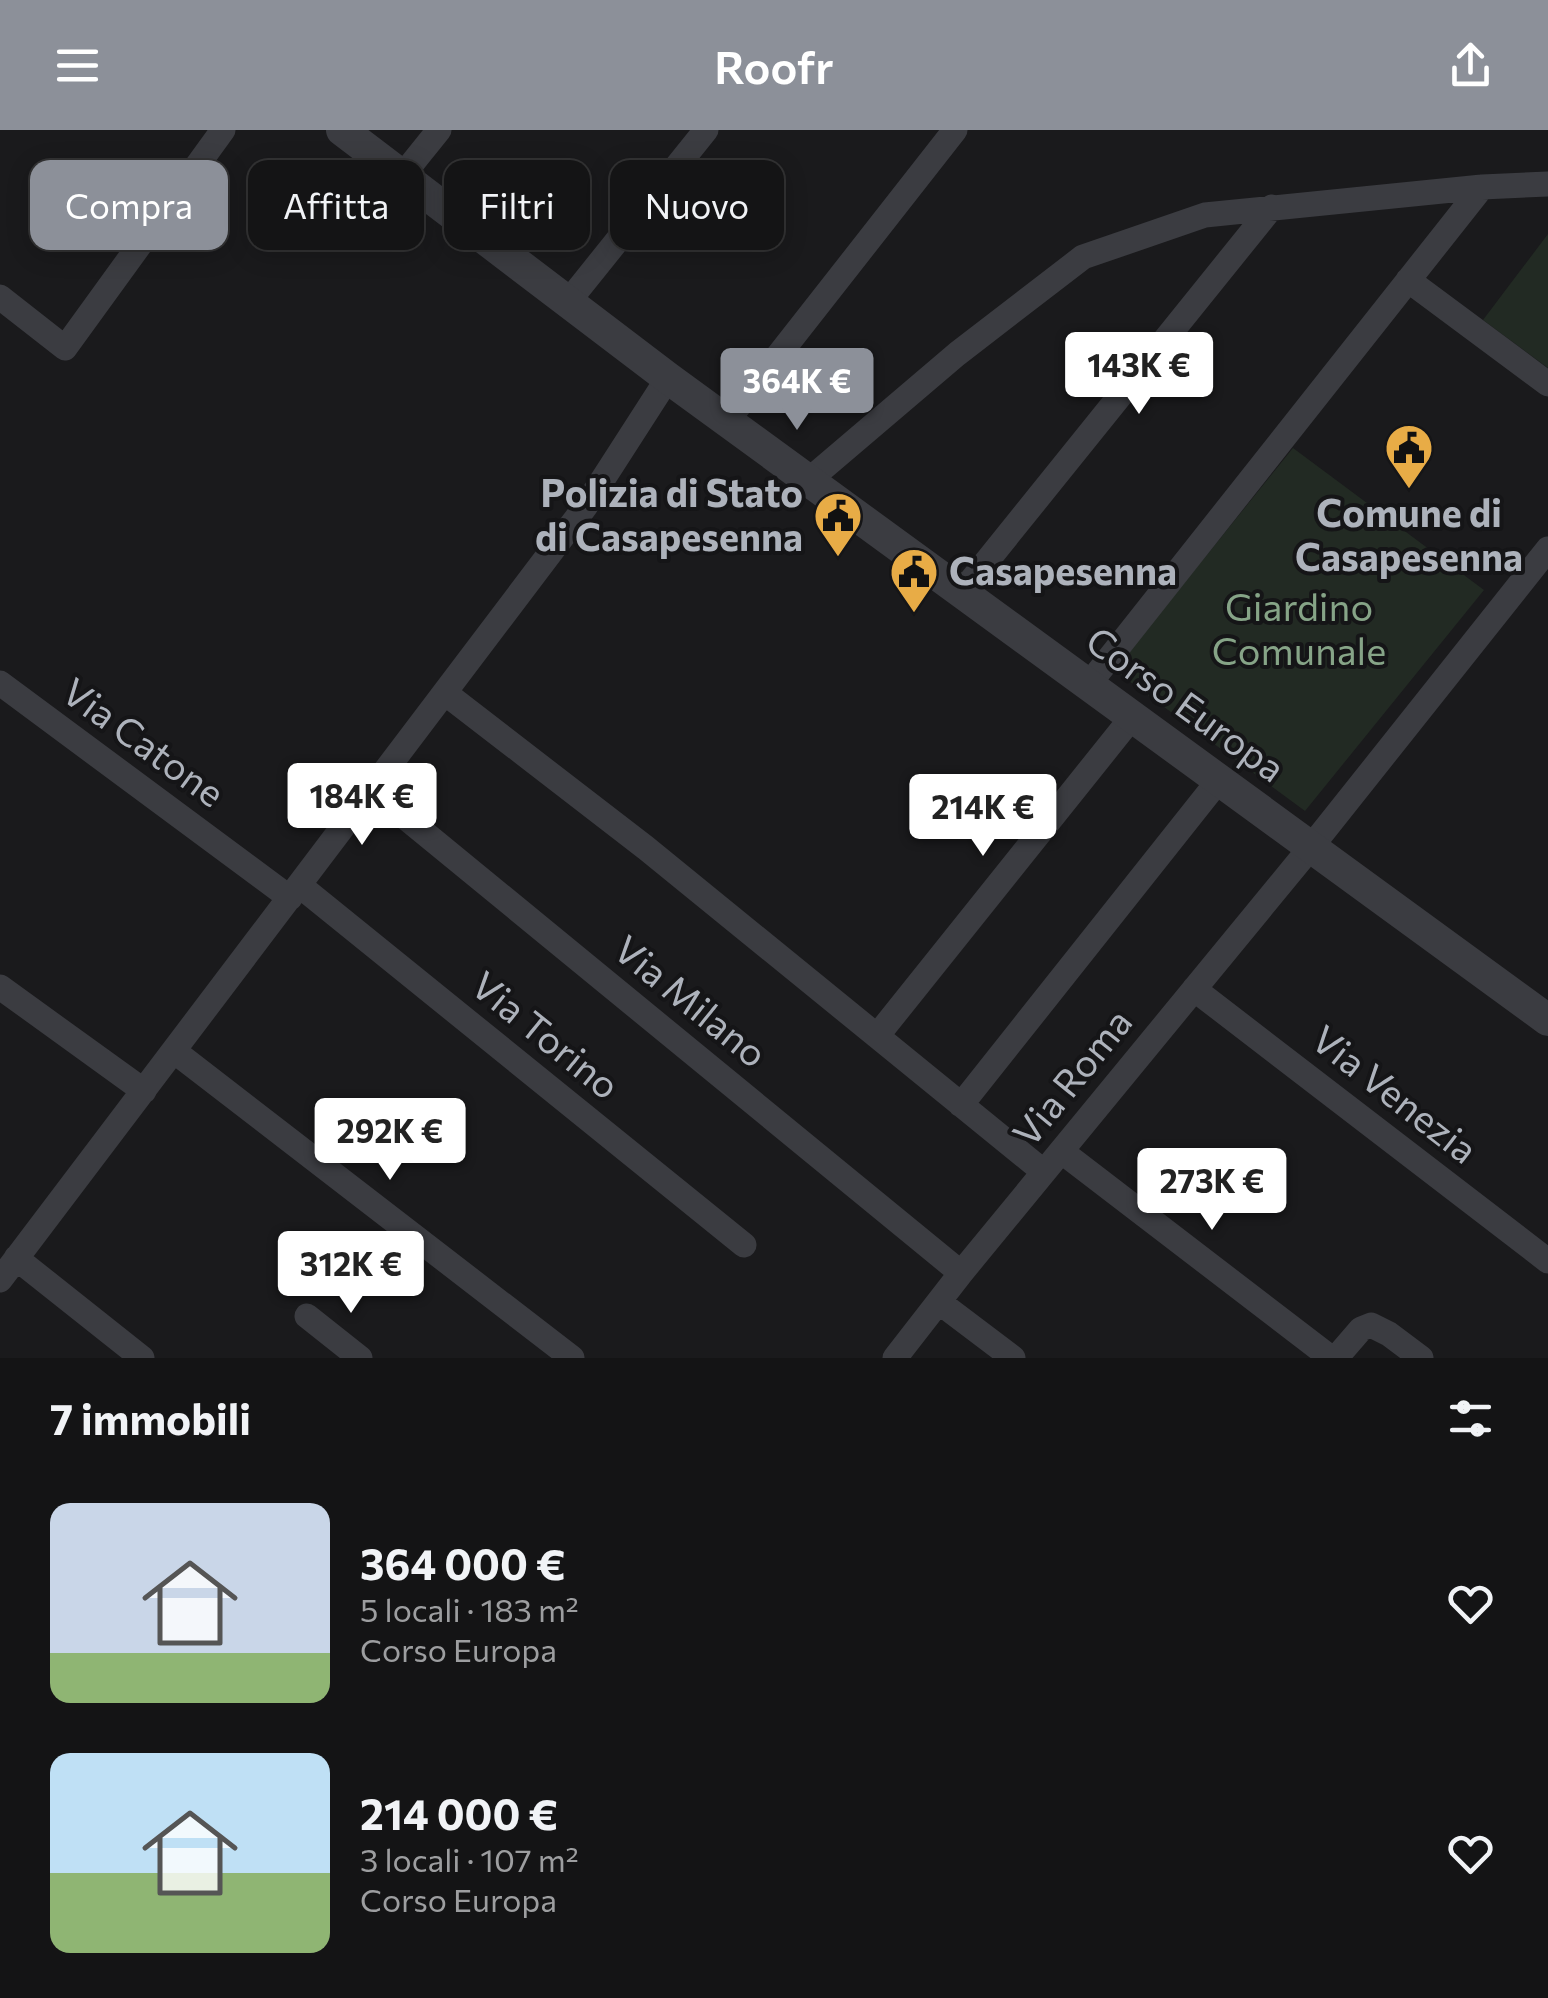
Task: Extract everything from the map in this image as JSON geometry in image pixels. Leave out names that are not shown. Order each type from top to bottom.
[{"type":"street","points":[[0,296],[65,348],[224,130]]},
{"type":"street","name":"Corso Europa","points":[[342,130],[381,160]]},
{"type":"street","points":[[415,160],[439,130]]},
{"type":"street","points":[[568,302],[706,130]]},
{"type":"street","points":[[727,420],[956,130]]},
{"type":"street","points":[[809,480],[957,354],[1083,257],[1205,214],[1482,186],[1548,184]]},
{"type":"street","points":[[1089,684],[1482,186]]},
{"type":"street","name":"Corso Europa","points":[[424,193],[668,378],[1548,1020]]},
{"type":"street","points":[[962,592],[1272,207]]},
{"type":"street","points":[[1408,280],[1548,384]]},
{"type":"street","points":[[0,1280],[585,508],[668,378]]},
{"type":"street","name":"Via Roma","points":[[895,1358],[1548,549]]},
{"type":"street","name":"Via Catone","points":[[0,684],[294,891]]},
{"type":"street","points":[[446,693],[646,848],[1044,1172]]},
{"type":"street","points":[[877,1036],[1133,716]]},
{"type":"street","points":[[961,1104],[1220,780]]},
{"type":"street","name":"Via Milano","points":[[372,790],[962,1273]]},
{"type":"street","name":"Via Torino","points":[[294,891],[744,1245]]},
{"type":"street","points":[[0,986],[144,1091]]},
{"type":"street","name":"Via Venezia","points":[[1194,989],[1548,1260]]},
{"type":"street","points":[[174,1051],[572,1358]]},
{"type":"street","points":[[1061,1152],[1333,1358],[1361,1329],[1371,1325],[1421,1358]]},
{"type":"street","points":[[16,1258],[142,1358]]},
{"type":"street","points":[[939,1302],[1013,1358]]},
{"type":"street","points":[[307,1316],[360,1358]]},
{"type":"green space","points":[[1548,234],[1548,368],[1483,320]]},
{"type":"green space","name":"Giardino Comunale","points":[[1293,448],[1484,590],[1305,811],[1114,670]]},
{"type":"place","name":"Comune di Casapesenna","points":[[1409,490]]},
{"type":"place","name":"Polizia di Stato di Casapesenna","points":[[838,558]]},
{"type":"place","name":"Casapesenna","points":[[914,614]]}]
